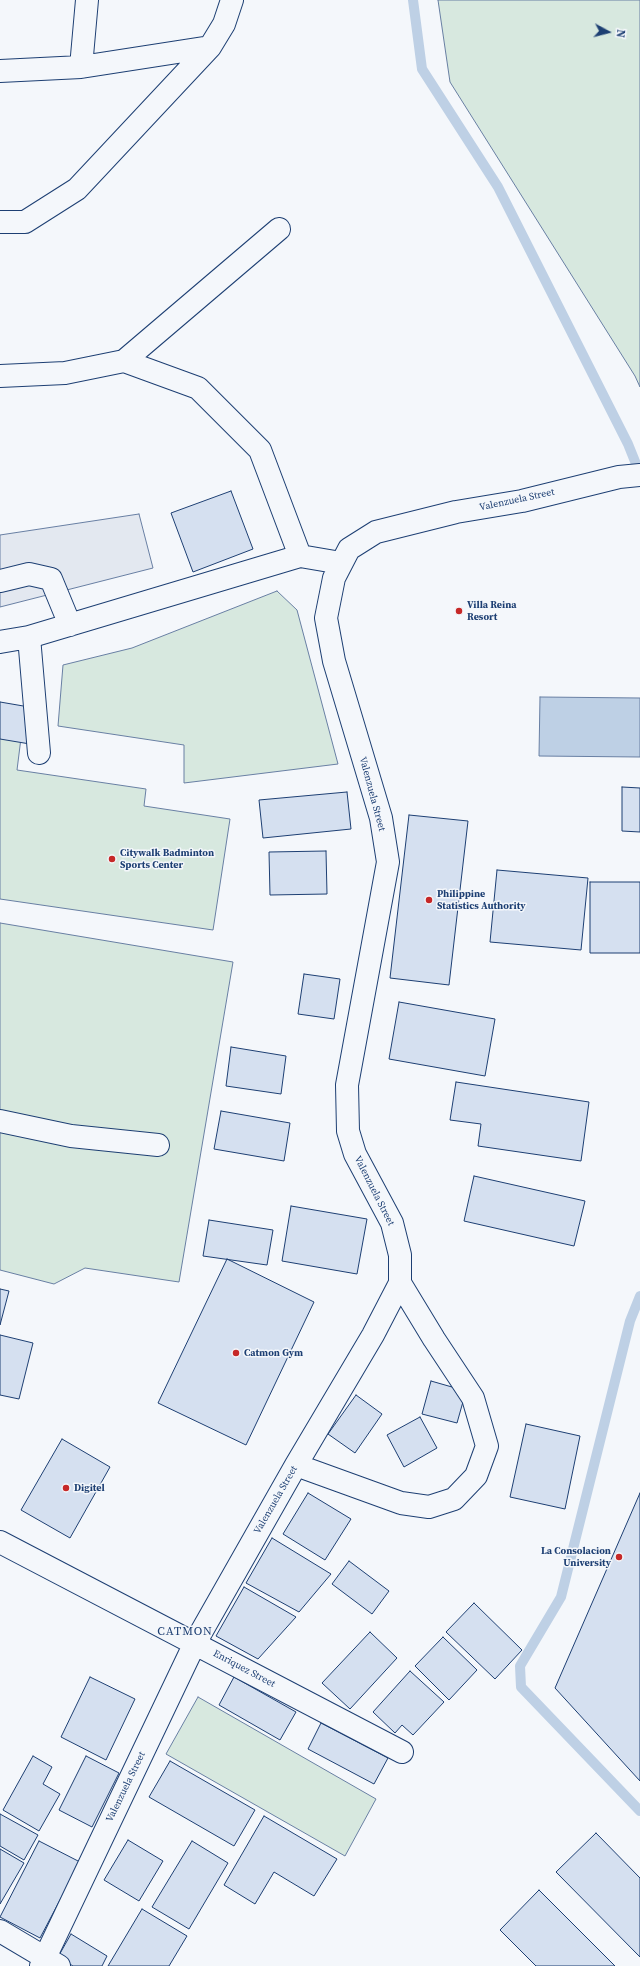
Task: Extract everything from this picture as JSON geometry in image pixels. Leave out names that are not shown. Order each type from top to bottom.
[{"type":"street","points":[[81,67],[87,0]]},
{"type":"street","points":[[0,222],[25,222],[77,189],[210,47],[224,24],[232,0]]},
{"type":"street","points":[[0,71],[81,67],[210,47]]},
{"type":"street","points":[[0,376],[65,373],[124,361],[279,229]]},
{"type":"street","points":[[124,361],[198,388],[260,450],[300,556]]},
{"type":"street","name":"Valenzuela Street","points":[[48,1963],[195,1643],[373,1335],[400,1283],[400,1255],[392,1223],[355,1154],[348,1131],[346,1085],[388,862],[381,818],[334,661],[326,618],[334,578],[349,550],[376,532],[456,512],[522,501],[630,476]]},
{"type":"street","points":[[0,642],[29,637],[300,556],[341,563]]},
{"type":"street","points":[[0,581],[29,574],[51,579],[70,625]]},
{"type":"street","points":[[29,637],[39,753]]},
{"type":"street","points":[[0,1121],[71,1136],[158,1145]]},
{"type":"street","points":[[296,1466],[401,1503],[429,1507],[454,1499],[476,1476],[487,1446],[473,1398],[434,1339],[400,1283]]},
{"type":"street","name":"Enriquez Street","points":[[0,1542],[402,1752]]},
{"type":"street","points":[[0,1931],[48,1963]]},
{"type":"shaded area","points":[[438,0],[640,0],[640,387],[635,376],[450,82]]},
{"type":"shaded area","points":[[139,514],[153,568],[0,607],[0,535]]},
{"type":"shaded area","points":[[277,591],[297,610],[338,764],[184,783],[184,745],[58,726],[63,665],[132,648]]},
{"type":"shaded area","name":"Citywalk Badminton Sports Center","points":[[0,727],[22,730],[17,770],[146,789],[144,806],[230,819],[213,930],[0,899]]},
{"type":"shaded area","points":[[0,923],[233,962],[179,1282],[85,1268],[54,1284],[0,1270]]},
{"type":"shaded area","points":[[198,1697],[376,1799],[345,1856],[166,1754]]},
{"type":"water","points":[[540,697],[640,698],[640,757],[539,756]]},
{"type":"building","points":[[231,491],[253,549],[193,572],[171,513]]},
{"type":"building","points":[[0,702],[35,708],[30,744],[0,739]]},
{"type":"building","points":[[622,787],[640,788],[640,832],[622,831]]},
{"type":"building","points":[[347,792],[351,829],[263,838],[259,800]]},
{"type":"building","name":"Philippine Statistics Authority","points":[[409,815],[468,821],[449,985],[390,978]]},
{"type":"building","points":[[326,851],[327,894],[270,895],[269,852]]},
{"type":"building","points":[[497,870],[588,878],[581,950],[490,942]]},
{"type":"building","points":[[590,882],[640,882],[640,953],[590,953]]},
{"type":"building","points":[[304,974],[340,979],[334,1019],[298,1014]]},
{"type":"building","points":[[399,1002],[495,1019],[485,1076],[389,1059]]},
{"type":"building","points":[[231,1047],[286,1056],[281,1094],[226,1086]]},
{"type":"building","points":[[456,1082],[589,1102],[581,1161],[478,1146],[481,1124],[450,1120]]},
{"type":"building","points":[[221,1111],[290,1123],[284,1161],[214,1149]]},
{"type":"building","points":[[474,1176],[585,1201],[574,1246],[464,1221]]},
{"type":"building","points":[[291,1206],[367,1219],[357,1274],[282,1261]]},
{"type":"building","points":[[209,1220],[273,1230],[267,1265],[203,1256]]},
{"type":"building","name":"Catmon Gym","points":[[227,1259],[314,1302],[246,1445],[158,1403]]},
{"type":"building","points":[[0,1289],[9,1291],[0,1325]]},
{"type":"building","points":[[0,1335],[33,1343],[19,1399],[0,1395]]},
{"type":"building","points":[[431,1381],[466,1391],[457,1423],[422,1414]]},
{"type":"building","points":[[356,1395],[382,1414],[355,1453],[328,1434]]},
{"type":"building","points":[[420,1417],[437,1448],[404,1467],[387,1435]]},
{"type":"building","points":[[526,1424],[580,1436],[565,1509],[510,1497]]},
{"type":"building","name":"Digitel","points":[[62,1439],[110,1467],[70,1538],[21,1510]]},
{"type":"building","points":[[308,1493],[351,1519],[325,1560],[283,1534]]},
{"type":"building","name":"La Consolacion University","points":[[640,1493],[640,1781],[555,1688]]},
{"type":"building","points":[[272,1538],[331,1574],[299,1612],[246,1583]]},
{"type":"building","points":[[349,1561],[389,1591],[372,1614],[332,1584]]},
{"type":"building","points":[[244,1587],[296,1617],[258,1659],[216,1636]]},
{"type":"building","points":[[474,1603],[522,1650],[495,1679],[446,1632]]},
{"type":"building","points":[[370,1632],[397,1658],[350,1709],[322,1683]]},
{"type":"building","points":[[443,1637],[477,1670],[449,1700],[415,1666]]},
{"type":"building","points":[[410,1671],[444,1702],[413,1735],[402,1725],[395,1733],[373,1712]]},
{"type":"building","points":[[90,1677],[135,1699],[106,1760],[61,1737]]},
{"type":"building","points":[[234,1677],[296,1712],[280,1740],[219,1705]]},
{"type":"building","points":[[321,1723],[388,1758],[374,1784],[308,1749]]},
{"type":"building","points":[[33,1756],[52,1767],[43,1784],[60,1794],[39,1831],[3,1810]]},
{"type":"building","points":[[86,1756],[119,1773],[92,1827],[59,1810]]},
{"type":"building","points":[[170,1761],[255,1810],[234,1846],[149,1797]]},
{"type":"building","points":[[0,1814],[38,1835],[24,1860],[0,1846]]},
{"type":"building","points":[[264,1816],[337,1859],[314,1896],[274,1872],[255,1904],[224,1885]]},
{"type":"building","points":[[596,1833],[640,1878],[640,1957],[556,1872]]},
{"type":"building","points":[[128,1840],[163,1861],[139,1901],[104,1880]]},
{"type":"building","points":[[39,1841],[80,1862],[40,1938],[0,1917]]},
{"type":"building","points":[[192,1841],[228,1863],[189,1929],[152,1907]]},
{"type":"building","points":[[0,1849],[24,1863],[0,1904]]},
{"type":"building","points":[[539,1890],[615,1966],[536,1966],[500,1930]]},
{"type":"building","points":[[142,1909],[187,1936],[169,1966],[108,1966]]},
{"type":"building","points":[[71,1934],[107,1956],[102,1966],[73,1966],[58,1957]]},
{"type":"waterway","points":[[413,0],[422,69],[498,187],[628,444],[640,474]]},
{"type":"waterway","points":[[640,1296],[630,1321],[561,1597],[520,1666],[521,1687],[640,1811]]},
{"type":"place","name":"Villa Reina Resort","points":[[459,611]]},
{"type":"place","name":"Citywalk Badminton Sports Center","points":[[112,859]]},
{"type":"place","name":"Philippine Statistics Authority","points":[[429,900]]},
{"type":"place","name":"Catmon Gym","points":[[236,1353]]},
{"type":"place","name":"Digitel","points":[[66,1488]]},
{"type":"place","name":"La Consolacion University","points":[[619,1557]]},
{"type":"district","name":"CATMON","points":[[185,1632]]}]
